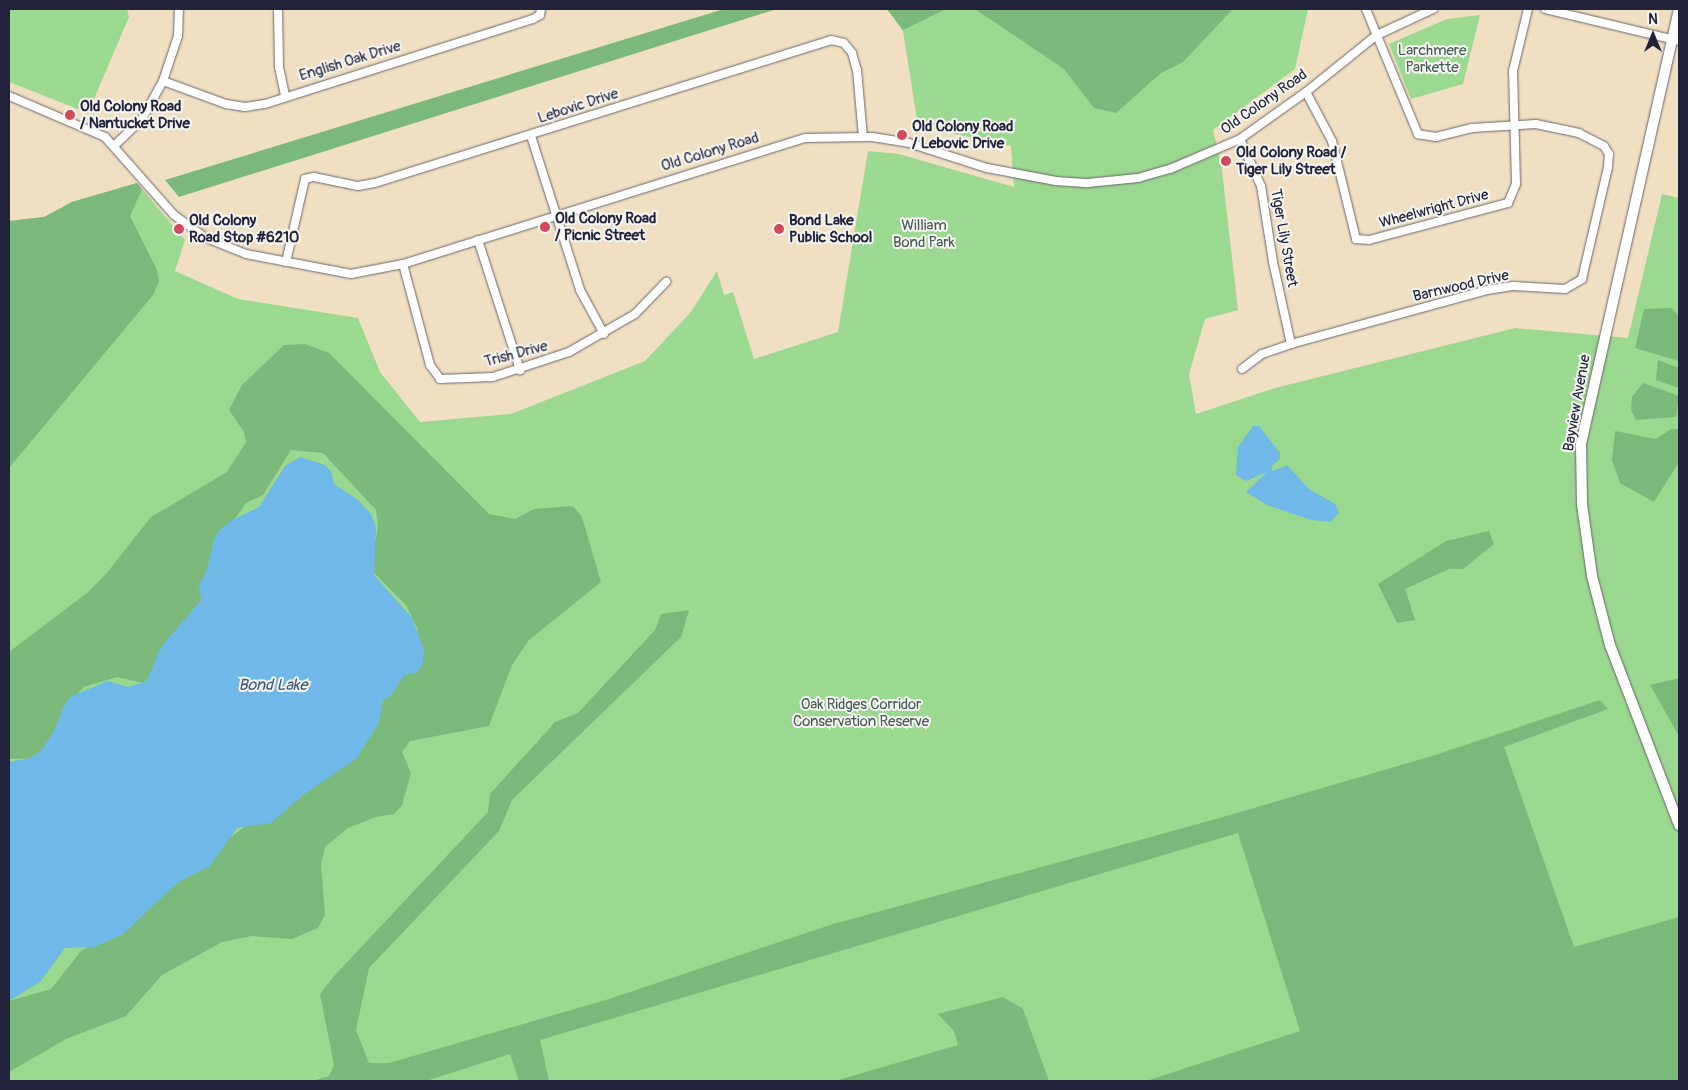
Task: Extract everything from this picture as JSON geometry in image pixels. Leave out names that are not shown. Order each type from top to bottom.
[{"type":"main road","name":"Bayview Avenue","points":[[1679,9],[1676,40],[1586,419],[1582,445],[1582,504],[1592,576],[1610,645],[1679,825]]},
{"type":"street","points":[[115,145],[142,120],[163,81],[178,36],[180,9]]},
{"type":"street","points":[[278,9],[280,67],[285,95]]},
{"type":"street","name":"English Oak Drive","points":[[163,81],[226,104],[245,107],[265,104],[285,95],[533,19],[540,15],[541,9]]},
{"type":"street","points":[[1366,9],[1418,134],[1436,137],[1472,128],[1514,126]]},
{"type":"street","name":"Old Colony Road","points":[[9,96],[93,130],[115,145],[174,215],[204,237],[246,254],[351,274],[403,264],[806,138],[863,137],[909,143],[987,168],[1026,177],[1088,183],[1138,178],[1170,169],[1240,139],[1306,92],[1377,35],[1433,9]]},
{"type":"street","name":"Wheelwright Drive","points":[[1306,92],[1332,141],[1342,173],[1352,232],[1361,242],[1508,203],[1516,184],[1513,71],[1528,9]]},
{"type":"street","points":[[1545,9],[1676,40]]},
{"type":"street","name":"Lebovic Drive","points":[[286,262],[305,179],[314,177],[358,186],[375,183],[531,136],[831,40],[844,44],[854,62],[860,83],[863,137]]},
{"type":"street","name":"Barnwood Drive","points":[[1242,369],[1262,354],[1291,344],[1487,290],[1513,286],[1565,289],[1576,285],[1582,279],[1609,154],[1604,146],[1579,133],[1544,125],[1514,126]]},
{"type":"street","points":[[531,136],[580,290],[604,334]]},
{"type":"street","name":"Tiger Lily Street","points":[[1240,139],[1261,186],[1275,270],[1291,344]]},
{"type":"street","points":[[478,240],[520,370]]},
{"type":"street","name":"Trish Drive","points":[[403,264],[434,374],[440,379],[493,377],[520,370],[569,352],[604,334],[635,314],[666,282]]},
{"type":"green space","points":[[9,9],[127,9],[129,17],[88,113],[9,82]]},
{"type":"green space","points":[[724,9],[777,9],[179,197],[165,180]]},
{"type":"green space","name":"Oak Ridges Corridor Conservation Reserve","points":[[887,9],[1308,9],[1295,69],[1213,130],[1221,162],[1238,310],[1205,319],[1189,374],[1196,414],[1275,388],[1515,328],[1628,338],[1662,194],[1679,198],[1679,918],[1147,1081],[9,1081],[9,221],[44,217],[72,202],[137,183],[185,240],[175,271],[238,299],[358,318],[380,372],[420,422],[511,414],[645,361],[691,312],[717,271],[724,295],[733,292],[754,359],[838,332],[868,151],[899,154],[1014,187],[1011,146],[918,126],[903,31]]},
{"type":"green space","points":[[887,9],[946,9],[903,30]]},
{"type":"green space","points":[[975,9],[1233,9],[1183,62],[1161,73],[1116,113],[1094,108],[1064,69]]},
{"type":"green space","name":"Larchmere Parkette","points":[[1480,15],[1463,84],[1411,99],[1389,44],[1447,19]]},
{"type":"green space","points":[[137,183],[142,189],[130,216],[157,270],[159,281],[153,295],[9,468],[9,221],[44,217],[72,202]]},
{"type":"green space","points":[[1672,308],[1679,317],[1679,361],[1635,348],[1644,309]]},
{"type":"green space","points":[[305,344],[329,353],[489,514],[515,519],[534,509],[573,506],[582,517],[601,582],[529,640],[512,665],[489,726],[410,741],[402,752],[411,773],[402,805],[394,814],[376,817],[348,828],[325,847],[321,865],[325,915],[318,928],[292,939],[252,936],[222,942],[162,975],[126,1016],[66,1039],[9,1072],[9,1001],[51,989],[81,951],[159,899],[229,838],[333,765],[353,757],[371,735],[390,681],[418,630],[406,605],[369,568],[366,555],[376,539],[378,525],[376,510],[323,453],[291,450],[263,495],[246,503],[235,519],[192,627],[155,672],[143,683],[117,677],[84,687],[65,707],[51,739],[37,758],[9,759],[9,652],[87,593],[106,574],[151,517],[227,472],[246,442],[244,432],[229,410],[242,385],[284,345]]},
{"type":"green space","points":[[1658,360],[1679,368],[1679,388],[1656,380]]},
{"type":"green space","points":[[1643,383],[1679,396],[1676,417],[1636,420],[1631,410],[1632,397]]},
{"type":"green space","points":[[1671,429],[1679,429],[1679,462],[1654,502],[1620,483],[1612,460],[1615,431],[1656,439]]},
{"type":"green space","points":[[1489,531],[1494,544],[1463,569],[1449,569],[1405,589],[1415,620],[1397,623],[1378,584],[1446,541]]},
{"type":"green space","points":[[689,610],[681,637],[512,800],[499,831],[369,968],[356,1030],[369,1063],[389,1063],[609,999],[830,925],[1216,819],[1432,756],[1600,700],[1608,709],[1504,747],[1574,947],[1679,917],[1679,1081],[1146,1081],[1300,1031],[1238,833],[540,1040],[549,1081],[519,1081],[510,1054],[426,1081],[312,1081],[329,1076],[334,1065],[320,994],[335,975],[488,812],[490,794],[555,722],[578,713],[655,630],[661,614]]},
{"type":"green space","points":[[1679,678],[1679,736],[1650,685]]},
{"type":"green space","points":[[1003,997],[1023,1009],[1049,1081],[835,1081],[958,1045],[954,1031],[938,1014]]},
{"type":"water","points":[[1253,426],[1259,426],[1280,453],[1280,459],[1271,467],[1273,471],[1287,465],[1309,489],[1335,504],[1339,513],[1331,522],[1311,520],[1267,505],[1246,492],[1267,472],[1246,481],[1236,475],[1238,447]]},
{"type":"water","name":"Bond Lake","points":[[300,457],[325,465],[331,471],[334,484],[358,500],[371,514],[376,528],[374,575],[412,618],[424,649],[423,663],[416,673],[404,675],[391,696],[383,700],[379,723],[356,759],[302,796],[271,823],[237,828],[210,866],[177,883],[122,935],[94,947],[65,948],[40,982],[9,1001],[9,762],[30,758],[41,751],[54,731],[64,705],[72,696],[108,681],[128,687],[147,681],[160,648],[201,600],[199,585],[207,570],[214,539],[219,531],[232,520],[259,507],[285,466]]},
{"type":"place","name":"Old Colony Road / Nantucket Drive","points":[[70,115]]},
{"type":"place","name":"Old Colony Road / Lebovic Drive","points":[[902,135]]},
{"type":"place","name":"Old Colony Road / Tiger Lily Street","points":[[1226,161]]},
{"type":"place","name":"Old Colony Road / Picnic Street","points":[[545,227]]},
{"type":"place","name":"Old Colony Road Stop #6210","points":[[179,229]]},
{"type":"place","name":"Bond Lake Public School","points":[[779,229]]},
{"type":"park label","name":"William Bond Park","points":[[924,234]]}]
